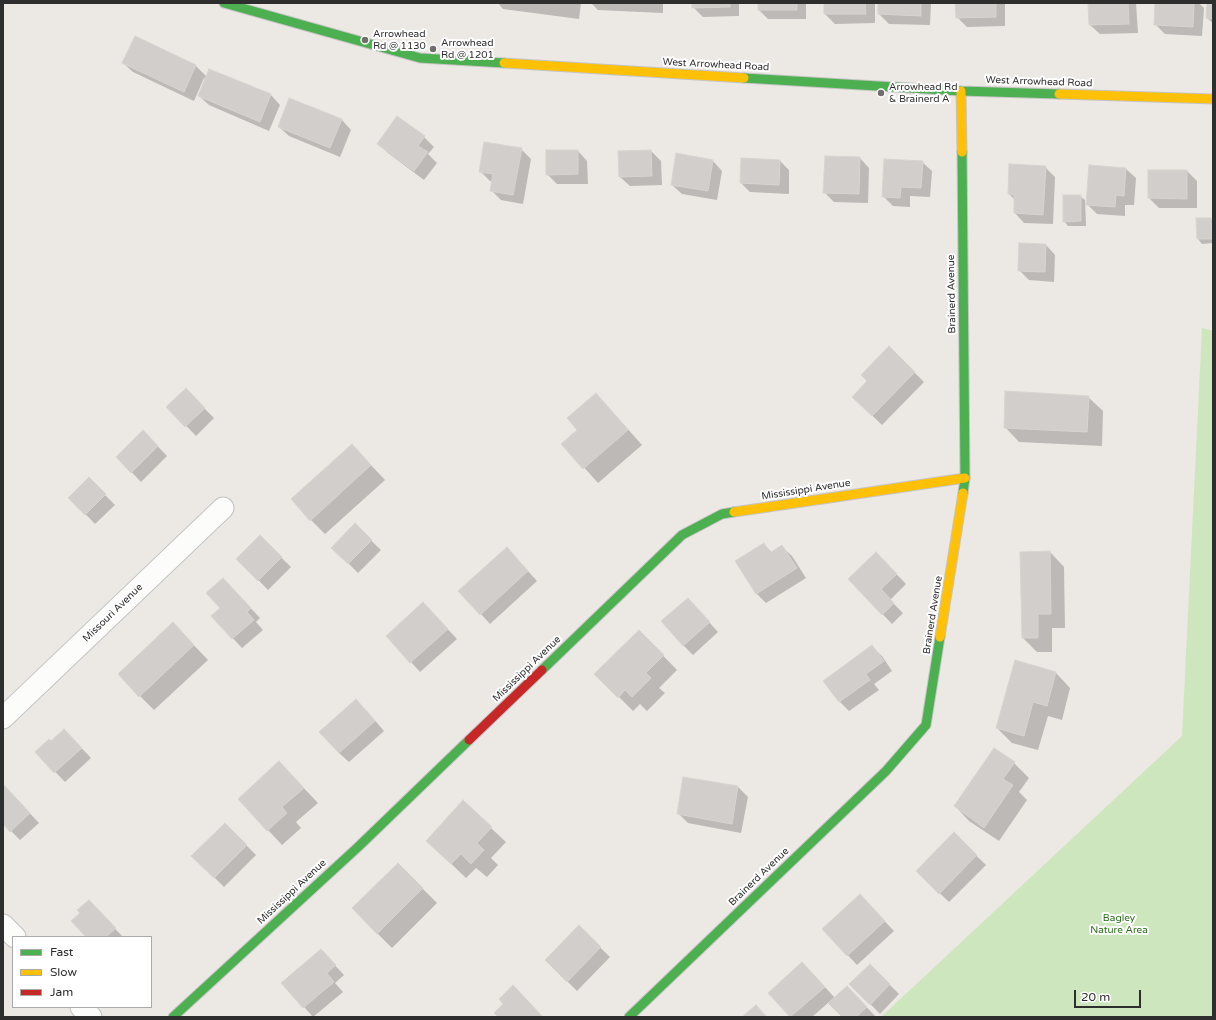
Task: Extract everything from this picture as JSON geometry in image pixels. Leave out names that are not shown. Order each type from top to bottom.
[{"type":"street","name":"West Arrowhead Road","points":[[224,3],[420,58],[961,91],[1213,99]]},
{"type":"street","name":"Brainerd Avenue","points":[[629,1017],[886,771],[926,725],[965,478],[961,91]]},
{"type":"street","name":"Mississippi Avenue","points":[[173,1017],[358,847],[682,535],[722,514],[965,478]]},
{"type":"street","name":"Missouri Avenue","points":[[3,718],[223,508]]},
{"type":"street","points":[[3,925],[14,936]]},
{"type":"street","points":[[82,1008],[91,1017]]},
{"type":"green space","name":"Bagley Nature Area","points":[[1202,328],[1213,331],[1213,1017],[881,1017],[1182,736]]},
{"type":"building","points":[[692,3],[730,3],[730,7],[692,8]]},
{"type":"building","points":[[758,3],[797,3],[797,10],[758,10]]},
{"type":"building","points":[[824,3],[865,3],[866,14],[824,14]]},
{"type":"building","points":[[878,3],[921,3],[921,16],[878,14]]},
{"type":"building","points":[[955,3],[996,3],[996,17],[956,18]]},
{"type":"building","points":[[1088,3],[1128,3],[1129,24],[1089,25]]},
{"type":"building","points":[[1155,3],[1194,3],[1193,27],[1154,25]]},
{"type":"building","points":[[1207,3],[1213,3],[1213,19],[1206,18]]},
{"type":"building","points":[[135,36],[196,65],[184,92],[122,63]]},
{"type":"building","points":[[209,69],[271,94],[260,122],[198,96]]},
{"type":"building","points":[[289,98],[342,119],[330,148],[278,127]]},
{"type":"building","points":[[397,116],[425,136],[418,146],[428,152],[414,171],[377,144]]},
{"type":"building","points":[[484,142],[522,148],[513,195],[490,191],[493,174],[479,172]]},
{"type":"building","points":[[546,150],[578,150],[578,174],[546,175]]},
{"type":"building","points":[[651,150],[652,176],[619,177],[618,151]]},
{"type":"building","points":[[676,153],[713,160],[708,191],[671,185]]},
{"type":"building","points":[[825,156],[860,157],[859,194],[823,193]]},
{"type":"building","points":[[741,158],[780,160],[779,185],[740,183]]},
{"type":"building","points":[[884,159],[923,161],[921,188],[901,187],[900,198],[882,197]]},
{"type":"building","points":[[1009,164],[1046,166],[1043,215],[1014,213],[1014,195],[1008,194]]},
{"type":"building","points":[[1089,165],[1126,168],[1124,196],[1116,195],[1115,207],[1086,205]]},
{"type":"building","points":[[1148,170],[1187,170],[1187,199],[1148,198]]},
{"type":"building","points":[[1063,195],[1081,195],[1081,221],[1063,222]]},
{"type":"building","points":[[1196,218],[1211,218],[1212,239],[1197,239]]},
{"type":"building","points":[[1019,243],[1046,244],[1045,272],[1018,271]]},
{"type":"building","points":[[889,346],[915,372],[872,416],[852,397],[867,381],[861,375]]},
{"type":"building","points":[[186,388],[205,408],[185,427],[166,407]]},
{"type":"building","points":[[1005,391],[1089,396],[1087,432],[1004,428]]},
{"type":"building","points":[[596,393],[628,430],[583,469],[561,444],[577,430],[567,418]]},
{"type":"building","points":[[143,430],[158,446],[131,473],[116,457]]},
{"type":"building","points":[[352,444],[371,465],[310,521],[291,499]]},
{"type":"building","points":[[89,477],[106,494],[85,515],[68,498]]},
{"type":"building","points":[[355,523],[372,540],[348,564],[331,548]]},
{"type":"building","points":[[260,535],[282,557],[258,581],[236,559]]},
{"type":"building","points":[[764,543],[770,553],[782,545],[797,568],[756,594],[735,561]]},
{"type":"building","points":[[507,547],[528,571],[480,615],[458,591]]},
{"type":"building","points":[[1050,551],[1051,614],[1038,614],[1038,638],[1022,638],[1020,552]]},
{"type":"building","points":[[876,552],[897,574],[881,589],[894,603],[882,615],[848,579]]},
{"type":"building","points":[[223,578],[251,608],[247,612],[254,620],[232,639],[211,616],[220,608],[206,593]]},
{"type":"building","points":[[688,598],[710,622],[683,646],[661,621]]},
{"type":"building","points":[[423,602],[448,629],[410,663],[386,636]]},
{"type":"building","points":[[173,622],[194,645],[139,697],[118,674]]},
{"type":"building","points":[[639,630],[664,655],[646,673],[651,678],[632,697],[625,690],[618,698],[594,674]]},
{"type":"building","points":[[872,645],[884,661],[866,674],[870,680],[839,702],[823,681]]},
{"type":"building","points":[[1015,660],[1056,672],[1047,706],[1033,702],[1024,736],[996,728]]},
{"type":"building","points":[[356,699],[375,721],[339,753],[319,732]]},
{"type":"building","points":[[64,729],[82,748],[54,773],[35,752],[49,739],[51,741]]},
{"type":"building","points":[[994,748],[1015,762],[1003,779],[1013,785],[984,828],[954,806]]},
{"type":"building","points":[[279,761],[304,788],[282,807],[287,813],[267,831],[238,799]]},
{"type":"building","points":[[683,777],[738,786],[732,824],[677,814]]},
{"type":"building","points":[[3,784],[30,813],[10,832],[3,824]]},
{"type":"building","points":[[463,800],[492,827],[477,843],[484,850],[471,864],[461,854],[451,864],[426,841]]},
{"type":"building","points":[[225,823],[247,845],[214,878],[191,856]]},
{"type":"building","points":[[954,832],[977,855],[939,894],[916,871]]},
{"type":"building","points":[[398,863],[423,888],[377,934],[352,908]]},
{"type":"building","points":[[860,894],[885,921],[847,956],[822,929]]},
{"type":"building","points":[[89,900],[116,928],[107,936],[85,936],[71,921],[80,913],[77,910]]},
{"type":"building","points":[[579,925],[601,947],[567,982],[545,960]]},
{"type":"building","points":[[321,949],[336,965],[327,973],[334,982],[303,1008],[281,983]]},
{"type":"building","points":[[802,962],[825,987],[790,1017],[768,993]]},
{"type":"building","points":[[870,964],[890,984],[870,1005],[849,984]]},
{"type":"building","points":[[513,985],[543,1017],[498,1017],[494,1013],[503,1004],[499,999]]},
{"type":"building","points":[[847,986],[867,1007],[856,1017],[842,1017],[828,1003]]},
{"type":"building","points":[[756,1005],[767,1017],[742,1017]]},
{"type":"traffic: fast","points":[[224,3],[420,58],[504,63]]},
{"type":"traffic: fast","points":[[744,78],[961,91],[1059,94]]},
{"type":"traffic: fast","points":[[962,152],[965,478],[963,493]]},
{"type":"traffic: fast","points":[[542,670],[682,535],[722,514],[734,512]]},
{"type":"traffic: fast","points":[[629,1017],[886,771],[926,725],[940,637]]},
{"type":"traffic: fast","points":[[173,1017],[358,847],[469,740]]},
{"type":"traffic: slow","points":[[504,63],[744,78]]},
{"type":"traffic: slow","points":[[961,91],[962,152]]},
{"type":"traffic: slow","points":[[1059,94],[1213,99]]},
{"type":"traffic: slow","points":[[734,512],[965,478]]},
{"type":"traffic: slow","points":[[940,637],[963,493]]},
{"type":"traffic: jam","points":[[469,740],[542,670]]},
{"type":"place","name":"Arrowhead Rd @ 1130","points":[[365,40]]},
{"type":"place","name":"Arrowhead Rd @ 1201","points":[[433,49]]},
{"type":"place","name":"Arrowhead Rd & Brainerd A","points":[[881,93]]}]
